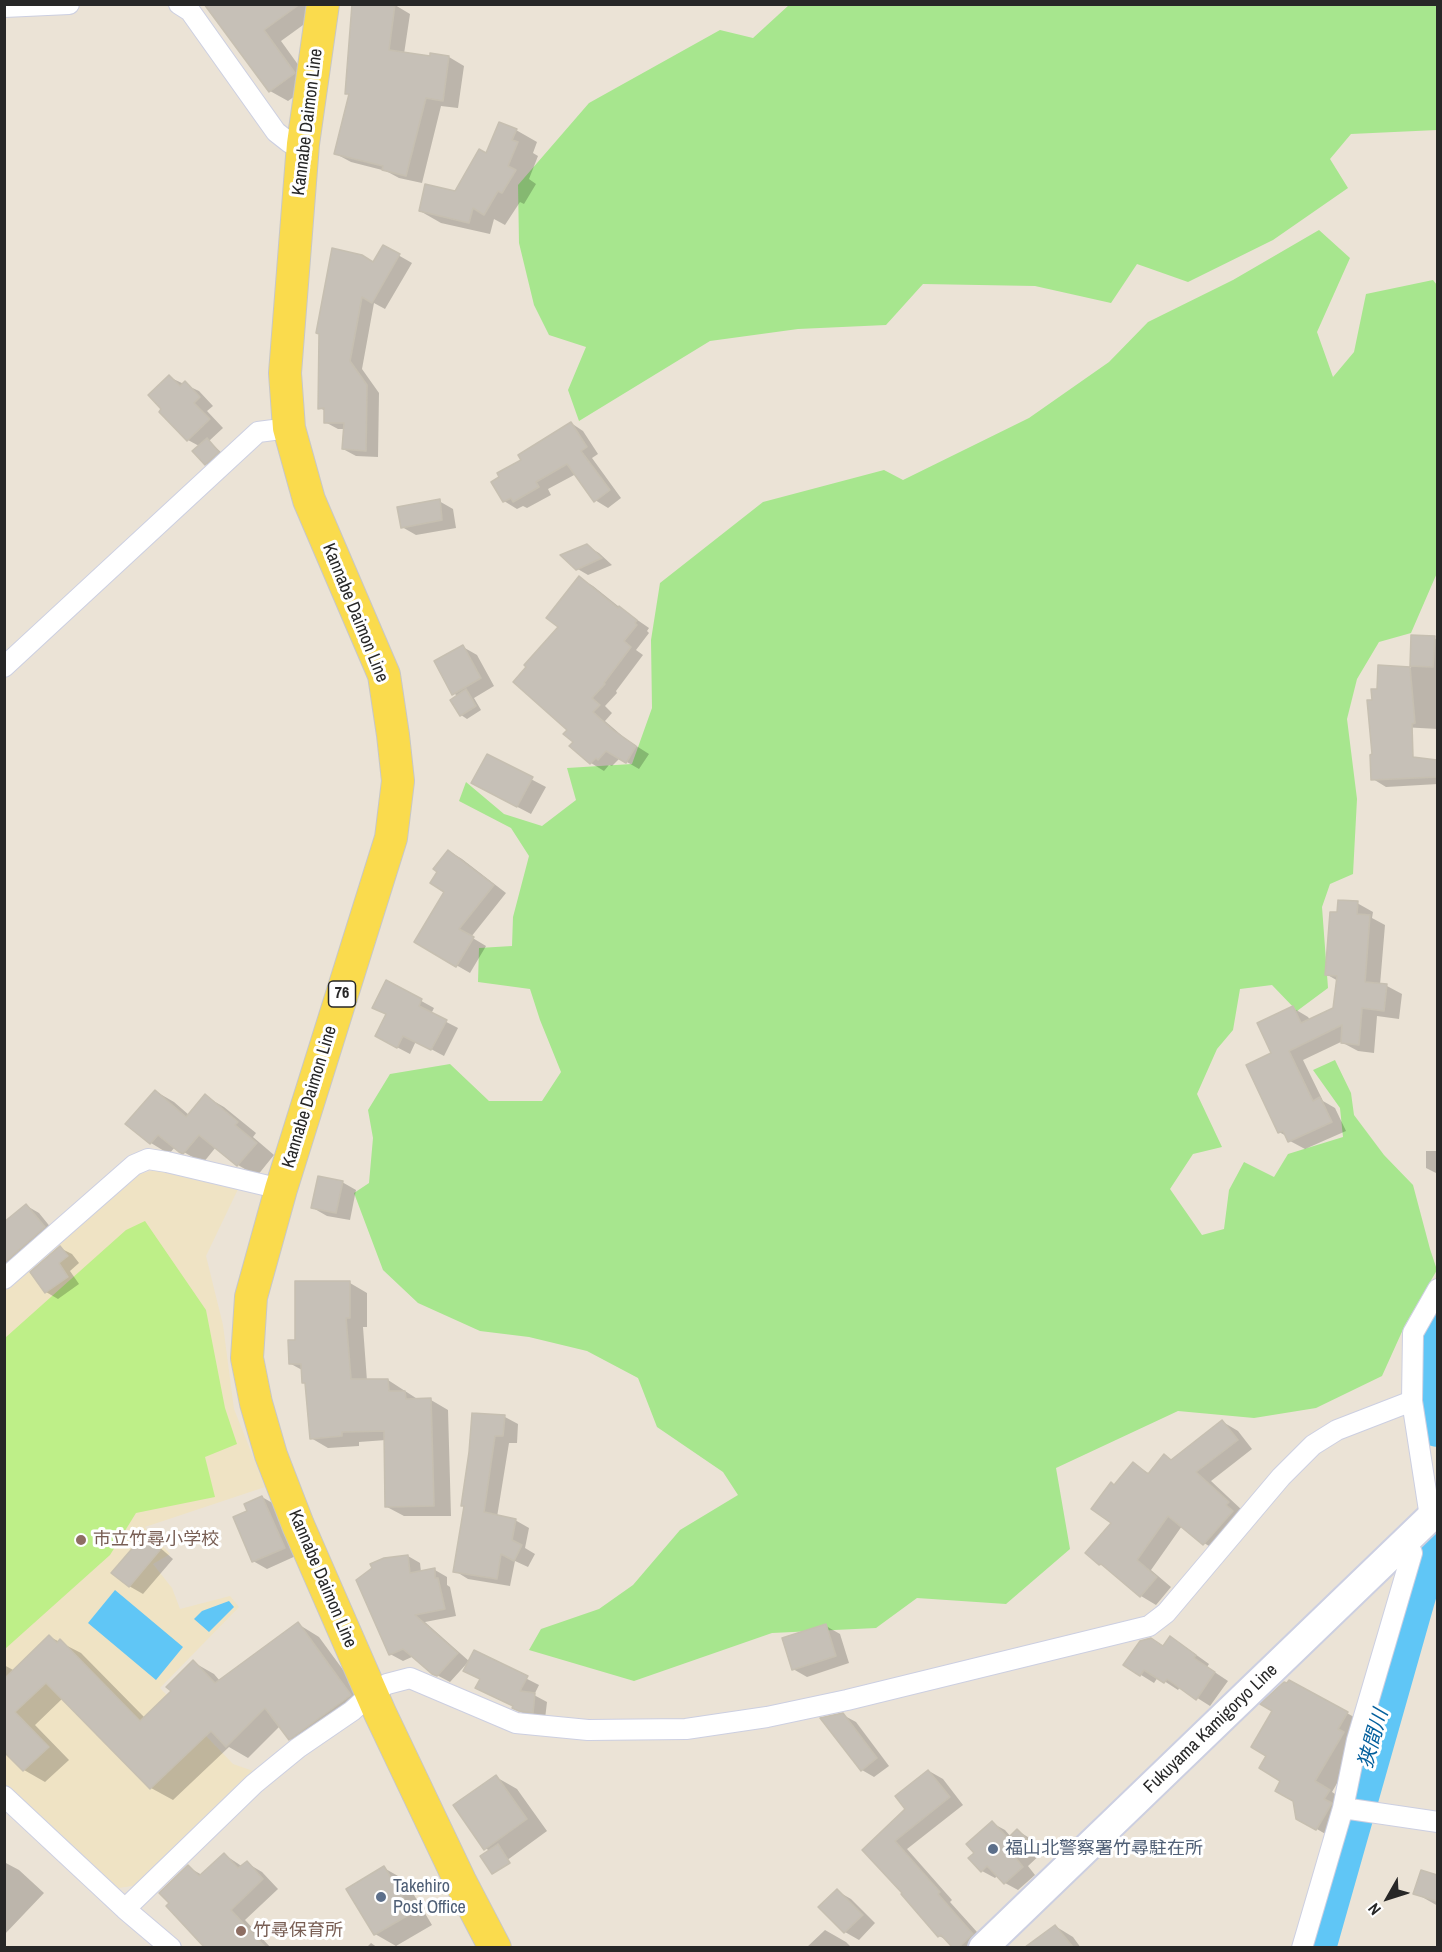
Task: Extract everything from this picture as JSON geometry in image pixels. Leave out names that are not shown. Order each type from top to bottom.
[{"type":"main road","name":"Kannabe Daimon Line","points":[[323,4],[303,144],[285,372],[289,428],[309,500],[384,675],[398,781],[391,838],[281,1189],[251,1297],[247,1358],[256,1403],[271,1455],[298,1525],[371,1694],[460,1881],[495,1947]]},
{"type":"main road","name":"Fukuyama Kamigoryo Line","points":[[983,1947],[1434,1513]]},
{"type":"street","points":[[4,7],[69,4]]},
{"type":"street","points":[[179,4],[190,11],[276,132],[290,143],[303,144]]},
{"type":"street","points":[[4,668],[258,432],[289,428]]},
{"type":"street","points":[[4,1279],[134,1165],[148,1159],[281,1189]]},
{"type":"street","points":[[1434,1513],[1412,1401],[1413,1333],[1437,1289]]},
{"type":"street","points":[[125,1909],[254,1784],[298,1748],[387,1684],[410,1678],[516,1723],[588,1730],[686,1729],[767,1717],[847,1700],[1149,1626],[1166,1613],[1281,1477],[1313,1445],[1337,1430],[1412,1401]]},
{"type":"street","points":[[1302,1947],[1343,1808],[1357,1740],[1412,1553],[1407,1540]]},
{"type":"street","points":[[4,1796],[125,1909],[171,1947]]},
{"type":"street","points":[[1343,1808],[1437,1822]]},
{"type":"shaded area","name":"市立竹尋小学校","points":[[161,1168],[239,1187],[206,1256],[223,1325],[234,1409],[265,1487],[145,1527],[170,1554],[153,1564],[172,1588],[180,1609],[230,1596],[239,1607],[160,1688],[233,1764],[256,1772],[139,1885],[112,1889],[5,1789],[4,1290],[130,1177]]},
{"type":"green space","points":[[789,5],[1437,5],[1437,130],[1351,134],[1330,159],[1348,188],[1273,240],[1188,282],[1137,264],[1111,303],[1035,286],[923,284],[886,325],[798,329],[710,341],[579,421],[568,390],[586,347],[549,335],[534,305],[519,243],[518,185],[589,103],[720,30],[753,38]]},
{"type":"green space","points":[[1319,230],[1350,258],[1317,332],[1333,377],[1354,352],[1366,294],[1433,280],[1437,285],[1437,573],[1411,633],[1379,642],[1357,679],[1347,719],[1357,799],[1353,874],[1330,884],[1322,907],[1328,988],[1297,1011],[1272,985],[1240,989],[1233,1030],[1217,1049],[1197,1094],[1222,1147],[1193,1154],[1170,1189],[1202,1235],[1224,1229],[1229,1190],[1244,1162],[1274,1177],[1288,1154],[1343,1137],[1340,1108],[1313,1070],[1335,1060],[1351,1093],[1354,1115],[1384,1155],[1413,1185],[1437,1270],[1405,1325],[1382,1376],[1316,1408],[1254,1418],[1178,1411],[1056,1468],[1070,1549],[1006,1604],[917,1598],[876,1628],[772,1633],[634,1681],[529,1650],[541,1629],[599,1609],[633,1585],[680,1530],[738,1495],[723,1472],[657,1427],[638,1378],[587,1351],[529,1337],[480,1331],[418,1303],[383,1270],[354,1193],[369,1183],[373,1138],[368,1110],[390,1074],[450,1064],[489,1101],[542,1101],[561,1072],[530,989],[478,982],[479,948],[512,946],[513,917],[529,856],[511,828],[459,801],[466,782],[504,814],[542,826],[576,800],[567,768],[632,764],[652,708],[651,640],[660,583],[763,502],[884,470],[903,480],[1029,418],[1109,362],[1148,322],[1233,280]]},
{"type":"green space","points":[[145,1221],[206,1310],[225,1408],[237,1444],[205,1457],[215,1497],[136,1513],[110,1555],[5,1649],[5,1338],[126,1230]]},
{"type":"water","points":[[115,1590],[183,1647],[156,1680],[88,1623]]},
{"type":"water","points":[[229,1601],[234,1607],[209,1632],[194,1619],[202,1611]]},
{"type":"building","points":[[204,4],[300,4],[264,30],[295,73],[269,92]]},
{"type":"building","points":[[352,4],[395,4],[389,50],[430,56],[430,53],[449,56],[443,101],[426,98],[406,176],[382,170],[383,166],[334,154],[349,94],[345,94]]},
{"type":"building","points":[[499,122],[517,129],[512,140],[518,142],[508,166],[516,170],[502,193],[498,191],[484,215],[473,208],[469,223],[419,211],[425,184],[455,191],[479,149],[486,153]]},
{"type":"building","points":[[383,245],[400,254],[372,303],[362,297],[350,361],[367,385],[366,451],[342,449],[344,423],[324,423],[324,408],[318,409],[319,334],[316,333],[332,248],[362,255],[373,262]]},
{"type":"building","points":[[169,375],[180,386],[185,381],[200,397],[194,403],[210,419],[187,441],[159,412],[161,409],[148,395]]},
{"type":"building","points":[[571,422],[587,447],[581,451],[610,490],[594,502],[567,464],[536,482],[539,487],[513,502],[511,498],[503,502],[491,482],[499,477],[497,473],[521,460],[518,455]]},
{"type":"building","points":[[207,438],[219,452],[205,465],[192,451]]},
{"type":"building","points":[[440,499],[442,520],[401,528],[397,507]]},
{"type":"building","points":[[587,544],[602,558],[576,570],[560,555]]},
{"type":"building","points":[[579,576],[618,608],[619,606],[637,620],[635,623],[637,625],[624,641],[631,647],[605,684],[592,698],[600,705],[593,712],[636,746],[626,763],[606,751],[598,760],[596,758],[590,764],[569,746],[573,742],[563,734],[567,730],[513,682],[526,667],[524,665],[558,627],[546,618]]},
{"type":"building","points":[[1411,635],[1435,636],[1433,667],[1410,666]]},
{"type":"building","points":[[463,645],[481,678],[452,695],[434,661]]},
{"type":"building","points":[[1378,665],[1410,667],[1415,723],[1412,724],[1413,757],[1437,760],[1437,777],[1371,780],[1370,755],[1372,754],[1367,700],[1372,700],[1371,689],[1377,689]]},
{"type":"building","points":[[466,689],[476,706],[460,716],[450,700]]},
{"type":"building","points":[[487,754],[533,777],[517,807],[471,783]]},
{"type":"building","points":[[448,850],[494,885],[459,929],[474,937],[456,967],[414,942],[444,892],[430,883],[437,872],[433,869]]},
{"type":"building","points":[[1338,900],[1358,901],[1357,914],[1370,915],[1365,982],[1387,984],[1384,1011],[1362,1008],[1359,1045],[1341,1043],[1342,1025],[1289,1051],[1313,1101],[1320,1097],[1332,1122],[1288,1142],[1283,1131],[1278,1133],[1246,1065],[1271,1053],[1257,1023],[1293,1006],[1301,1023],[1333,1008],[1337,976],[1325,975],[1330,912],[1337,912]]},
{"type":"building","points":[[386,980],[422,999],[419,1006],[447,1020],[431,1050],[403,1036],[397,1048],[375,1036],[386,1014],[372,1008]]},
{"type":"building","points":[[155,1090],[186,1117],[205,1094],[238,1122],[235,1125],[257,1143],[237,1166],[199,1135],[183,1154],[158,1135],[150,1144],[125,1124]]},
{"type":"building","points":[[318,1176],[343,1181],[336,1213],[311,1208]]},
{"type":"building","points":[[26,1204],[45,1227],[4,1263],[4,1222]]},
{"type":"building","points":[[60,1246],[68,1256],[59,1263],[68,1277],[45,1293],[30,1272]]},
{"type":"building","points":[[295,1281],[350,1281],[350,1318],[346,1318],[351,1379],[388,1379],[389,1391],[405,1391],[406,1399],[431,1398],[434,1506],[385,1507],[384,1431],[342,1432],[342,1436],[310,1439],[301,1364],[289,1364],[288,1340],[295,1340]]},
{"type":"building","points":[[472,1413],[505,1415],[503,1436],[495,1436],[484,1512],[516,1519],[512,1540],[522,1545],[514,1561],[501,1554],[497,1579],[453,1572],[464,1506],[461,1506]]},
{"type":"building","points":[[1222,1420],[1238,1440],[1196,1472],[1229,1502],[1226,1505],[1233,1511],[1203,1545],[1168,1516],[1137,1560],[1157,1577],[1140,1597],[1085,1553],[1111,1523],[1091,1509],[1111,1482],[1114,1485],[1133,1462],[1148,1474],[1164,1454],[1171,1460]]},
{"type":"building","points":[[262,1496],[285,1548],[252,1562],[233,1517],[247,1511],[244,1504]]},
{"type":"building","points":[[143,1536],[160,1550],[129,1587],[111,1573]]},
{"type":"building","points":[[408,1555],[410,1573],[435,1568],[435,1578],[438,1578],[445,1609],[415,1615],[458,1653],[437,1676],[403,1649],[389,1655],[356,1580],[372,1568],[370,1564],[384,1558]]},
{"type":"building","points":[[298,1622],[351,1695],[289,1740],[265,1708],[226,1747],[211,1731],[150,1789],[46,1683],[15,1712],[49,1747],[23,1771],[4,1752],[4,1679],[49,1635],[57,1643],[60,1639],[140,1721],[171,1691],[166,1687],[193,1660],[215,1683]]},
{"type":"building","points":[[826,1624],[836,1656],[792,1670],[782,1638]]},
{"type":"building","points":[[1170,1636],[1196,1655],[1194,1658],[1215,1672],[1196,1700],[1167,1679],[1164,1683],[1144,1670],[1140,1676],[1123,1665],[1140,1641],[1151,1638],[1163,1646]]},
{"type":"building","points":[[474,1650],[528,1676],[520,1691],[535,1693],[533,1713],[512,1708],[513,1706],[475,1688],[480,1679],[463,1671]]},
{"type":"building","points":[[1289,1680],[1348,1712],[1338,1729],[1344,1732],[1315,1781],[1330,1790],[1324,1799],[1332,1803],[1316,1830],[1296,1819],[1293,1801],[1275,1791],[1280,1781],[1259,1768],[1266,1756],[1251,1747],[1272,1711],[1260,1704]]},
{"type":"building","points":[[843,1713],[877,1758],[861,1771],[820,1718]]},
{"type":"building","points":[[928,1770],[950,1797],[895,1841],[973,1934],[959,1947],[952,1947],[941,1935],[938,1937],[902,1893],[862,1850],[905,1809],[895,1796]]},
{"type":"building","points":[[496,1775],[527,1819],[484,1850],[453,1805]]},
{"type":"building","name":"福山北警察署竹尋駐在所","points":[[992,1821],[1008,1838],[1017,1829],[1031,1843],[1016,1858],[1023,1867],[1004,1884],[987,1866],[981,1872],[968,1858],[974,1853],[966,1844]]},
{"type":"building","points":[[498,1844],[510,1863],[492,1874],[480,1856]]},
{"type":"building","points":[[224,1853],[238,1868],[247,1861],[263,1879],[231,1910],[265,1947],[204,1947],[166,1906],[169,1903],[159,1893],[188,1865],[199,1876]]},
{"type":"building","points":[[384,1866],[412,1913],[374,1935],[346,1889]]},
{"type":"building","points":[[1421,1870],[1437,1875],[1437,1901],[1413,1894]]},
{"type":"building","points":[[837,1889],[863,1915],[844,1933],[818,1907]]},
{"type":"building","points":[[1055,1925],[1073,1947],[1025,1947]]},
{"type":"waterway","name":"狭間川","points":[[1438,1328],[1434,1334],[1432,1395],[1438,1426]]},
{"type":"waterway","name":"狭間川","points":[[1315,1948],[1426,1557],[1438,1532]]},
{"type":"place","name":"市立竹尋小学校","points":[[81,1540]]},
{"type":"place","name":"福山北警察署竹尋駐在所","points":[[993,1849]]},
{"type":"place","name":"Takehiro Post Office","points":[[381,1897]]},
{"type":"place","name":"竹尋保育所","points":[[241,1931]]}]
